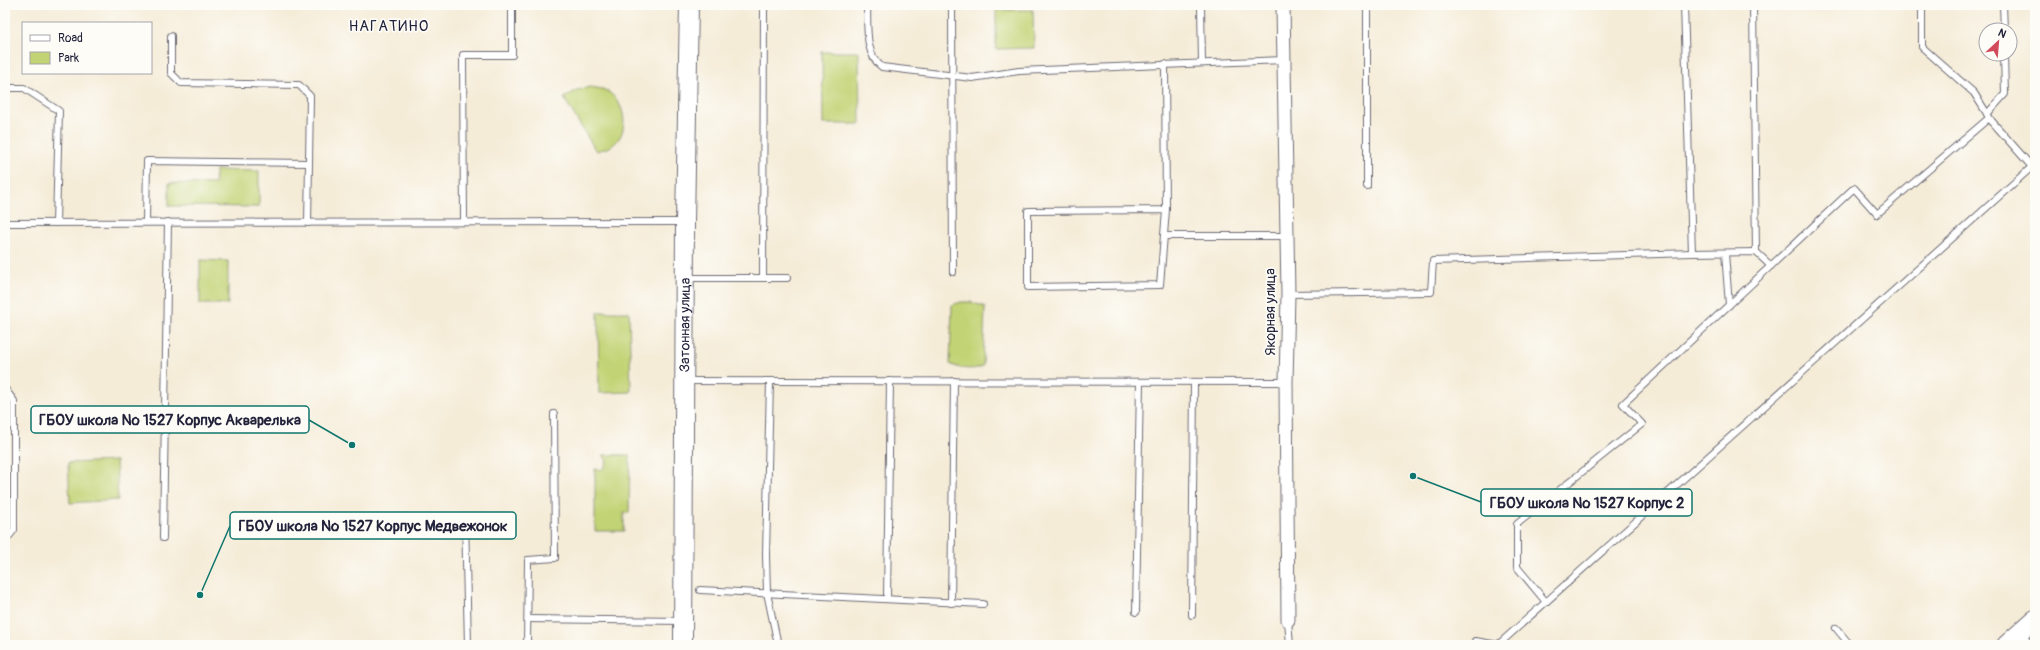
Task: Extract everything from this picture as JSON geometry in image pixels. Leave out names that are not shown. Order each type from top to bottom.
[{"type":"street","name":"Затонная улица","points":[[683,645],[685,222],[689,5]]},
{"type":"street","name":"Якорная улица","points":[[1283,5],[1288,294],[1286,382],[1288,620]]},
{"type":"street","points":[[2006,645],[2025,639],[2035,619]]},
{"type":"lane","points":[[464,222],[462,55],[512,55],[512,5]]},
{"type":"lane","points":[[763,278],[764,5]]},
{"type":"lane","points":[[867,5],[869,49],[874,62],[882,67],[972,78],[1019,71],[1284,60]]},
{"type":"lane","points":[[952,5],[953,272]]},
{"type":"lane","points":[[1200,5],[1202,63]]},
{"type":"lane","points":[[1367,5],[1367,186]]},
{"type":"lane","points":[[1684,5],[1692,253]]},
{"type":"lane","points":[[1753,5],[1756,252]]},
{"type":"lane","points":[[1475,641],[1499,644],[2034,166],[1991,120],[1974,93],[1922,47],[1922,5]]},
{"type":"lane","points":[[2003,5],[2004,22]]},
{"type":"lane","points":[[171,36],[171,73],[180,83],[299,85],[310,96],[308,223]]},
{"type":"lane","points":[[1987,114],[2005,94],[2004,62]]},
{"type":"lane","points":[[1165,64],[1166,210],[1160,285],[1028,287],[1028,211],[1166,210]]},
{"type":"lane","points":[[5,88],[24,88],[59,111],[56,223]]},
{"type":"lane","points":[[1546,602],[1517,567],[1517,524],[1642,424],[1623,404],[1854,188],[1877,214],[1989,118],[1991,120]]},
{"type":"lane","points":[[146,222],[147,161],[309,163]]},
{"type":"lane","points":[[164,538],[168,222]]},
{"type":"lane","points":[[5,223],[685,222]]},
{"type":"lane","points":[[1164,236],[1286,236]]},
{"type":"lane","points":[[1288,294],[1431,292],[1433,261],[1756,252],[1771,266]]},
{"type":"lane","points":[[1725,253],[1729,305]]},
{"type":"lane","points":[[685,278],[787,278]]},
{"type":"lane","points":[[684,381],[1286,382]]},
{"type":"lane","points":[[770,381],[766,555],[767,593],[778,645]]},
{"type":"lane","points":[[887,599],[890,381]]},
{"type":"lane","points":[[951,602],[954,381]]},
{"type":"lane","points":[[1136,612],[1140,382]]},
{"type":"lane","points":[[1192,615],[1194,382]]},
{"type":"lane","points":[[5,389],[14,401],[14,530],[5,541]]},
{"type":"lane","points":[[527,645],[528,560],[555,558],[554,414]]},
{"type":"lane","points":[[465,518],[468,645]]},
{"type":"lane","points":[[700,590],[983,604]]},
{"type":"lane","points":[[528,619],[683,621]]},
{"type":"lane","points":[[1288,620],[1290,645]]},
{"type":"lane","points":[[1836,628],[1850,645]]},
{"type":"green space","points":[[996,10],[1033,10],[1034,48],[996,49]]},
{"type":"green space","points":[[822,52],[859,52],[860,124],[823,124]]},
{"type":"green space","points":[[590,87],[603,89],[612,95],[622,110],[624,119],[621,135],[616,143],[608,148],[596,151],[564,98],[577,90]]},
{"type":"green space","points":[[215,170],[259,171],[259,207],[169,206],[169,183],[215,184]]},
{"type":"green space","points":[[200,260],[228,261],[228,304],[200,304]]},
{"type":"green space","points":[[961,302],[971,302],[985,307],[983,366],[979,368],[966,369],[950,364],[952,305]]},
{"type":"green space","points":[[598,312],[629,312],[631,392],[599,393]]},
{"type":"green space","points":[[603,455],[630,455],[629,513],[624,513],[624,531],[595,531],[595,469],[601,470],[605,466],[607,461]]},
{"type":"green space","points":[[116,461],[118,500],[70,503],[68,463]]},
{"type":"place","name":"ГБОУ школа № 1527 Корпус Акварелька","points":[[352,445]]},
{"type":"place","name":"ГБОУ школа № 1527 Корпус 2","points":[[1413,476]]},
{"type":"place","name":"ГБОУ школа № 1527 Корпус Медвежонок","points":[[200,595]]},
{"type":"district","name":"НАГАТИНО","points":[[389,26]]}]
